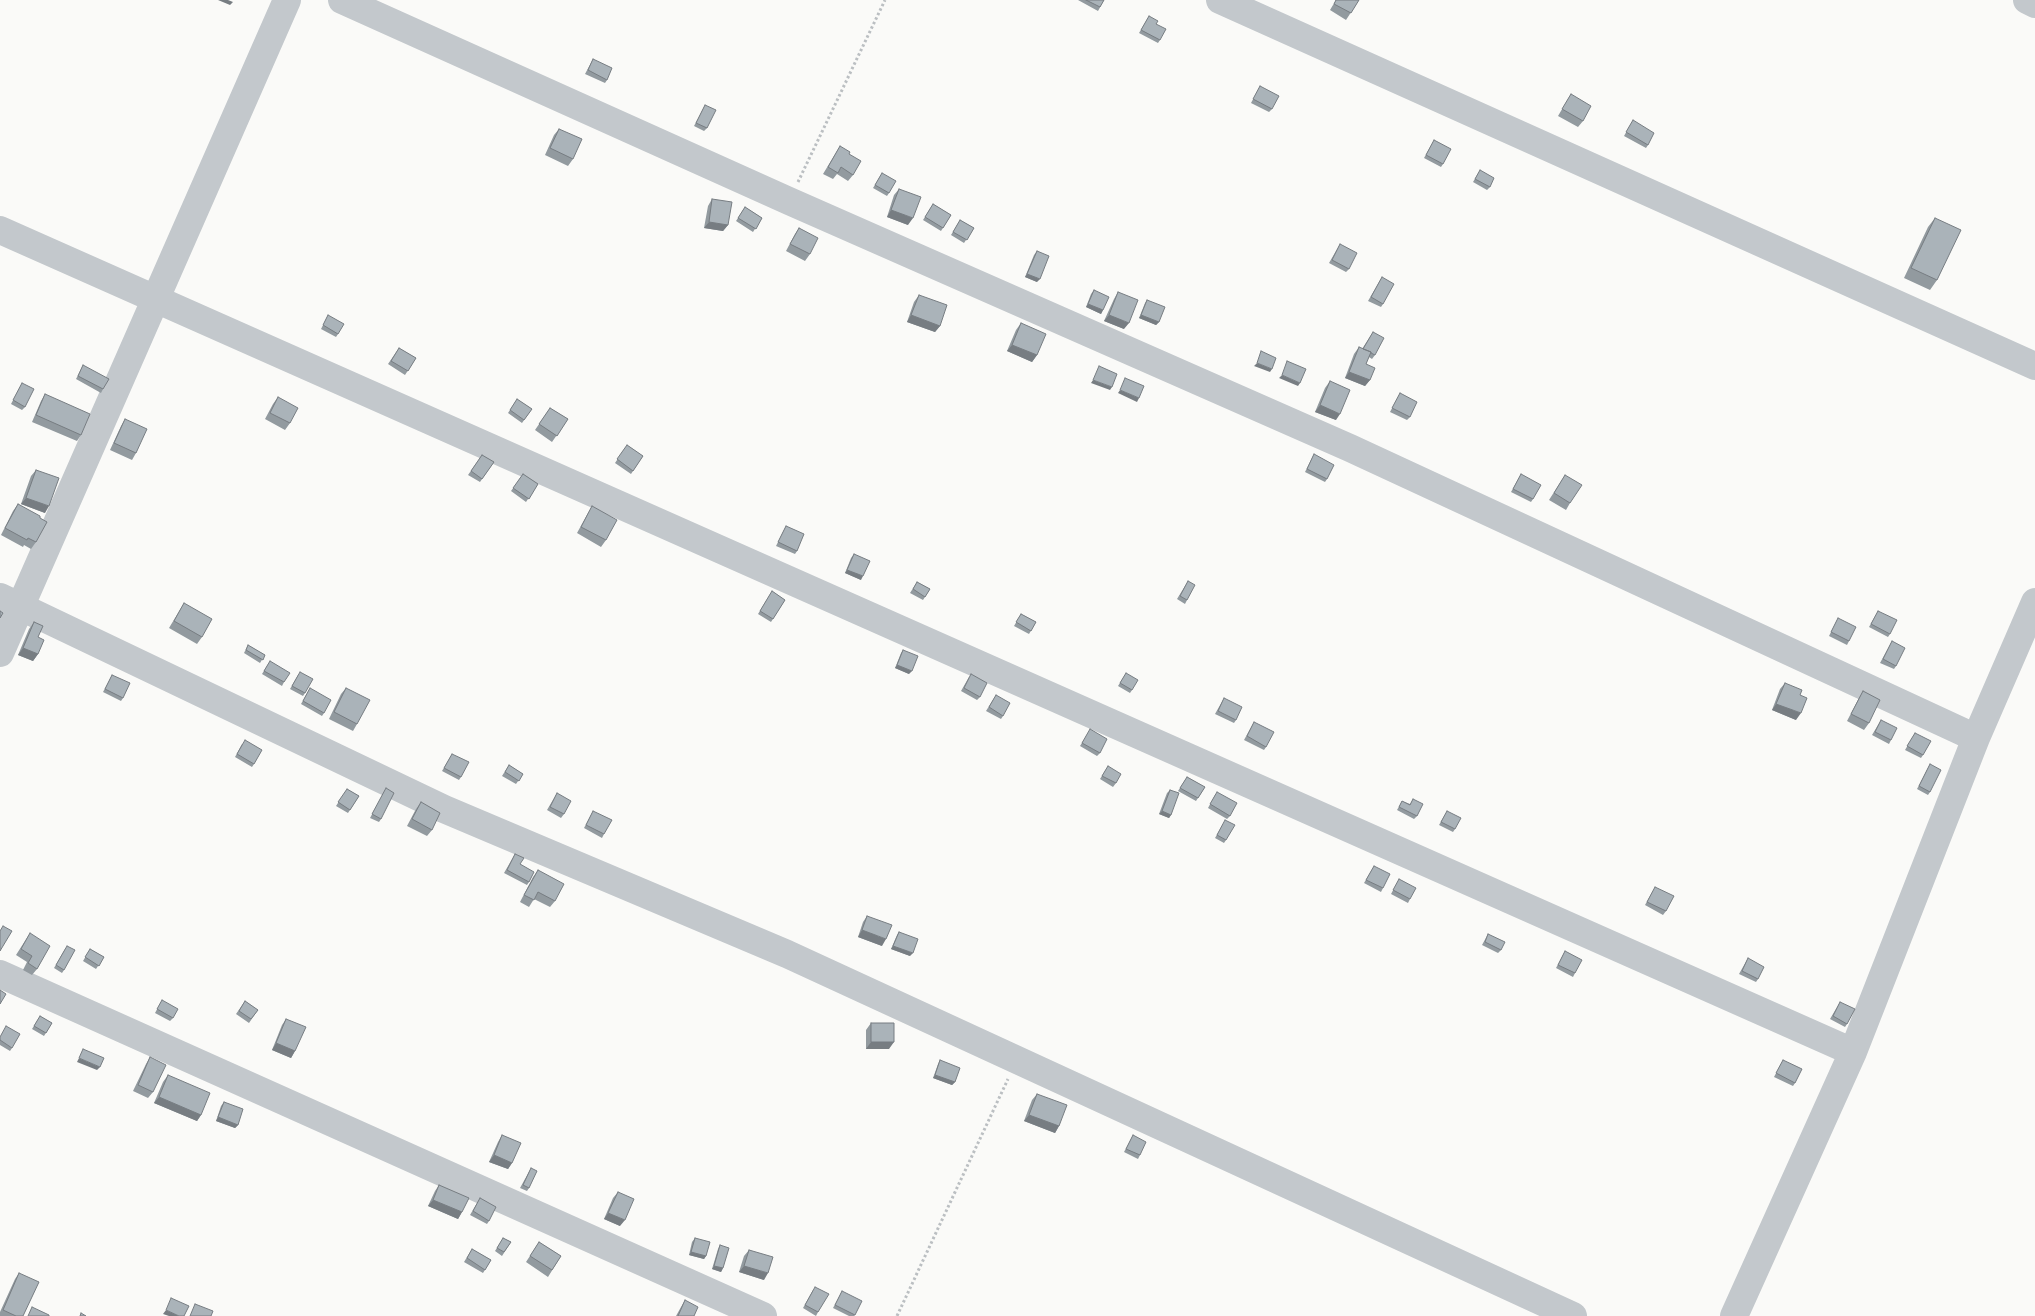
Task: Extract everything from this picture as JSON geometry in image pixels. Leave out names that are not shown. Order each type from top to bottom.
[{"type":"street","points":[[0,652],[11,601],[157,299],[287,0]]},
{"type":"street","points":[[342,0],[789,201],[1350,448],[1976,738]]},
{"type":"street","points":[[1220,0],[2035,366]]},
{"type":"street","points":[[2027,0],[2035,4]]},
{"type":"street","points":[[0,230],[1853,1052]]},
{"type":"street","points":[[11,601],[444,809],[787,954],[1573,1316]]},
{"type":"street","points":[[1734,1316],[1853,1052],[1976,738],[2035,602]]},
{"type":"street","points":[[0,974],[763,1316]]},
{"type":"path","points":[[789,201],[885,0]]},
{"type":"path","points":[[897,1316],[1016,1060]]},
{"type":"building","points":[[1086,0],[1104,0],[1100,7]]},
{"type":"building","points":[[1336,0],[1359,0],[1351,13],[1334,4]]},
{"type":"building","points":[[1149,16],[1158,21],[1156,24],[1166,29],[1160,40],[1141,30]]},
{"type":"building","points":[[593,59],[612,68],[607,80],[588,70]]},
{"type":"building","points":[[1260,86],[1279,96],[1272,109],[1253,99]]},
{"type":"building","points":[[1571,94],[1591,106],[1583,121],[1562,109]]},
{"type":"building","points":[[705,105],[716,110],[707,128],[696,123]]},
{"type":"building","points":[[1633,120],[1654,133],[1648,145],[1626,132]]},
{"type":"building","points":[[559,129],[582,139],[573,159],[550,148]]},
{"type":"building","points":[[1434,140],[1451,149],[1443,164],[1426,155]]},
{"type":"building","points":[[840,146],[861,161],[853,175],[841,167],[838,173],[828,167]]},
{"type":"building","points":[[1480,170],[1494,178],[1490,187],[1475,179]]},
{"type":"building","points":[[882,173],[896,181],[889,193],[875,185]]},
{"type":"building","points":[[899,189],[921,197],[913,218],[891,210]]},
{"type":"building","points":[[712,199],[732,202],[728,225],[709,222]]},
{"type":"building","points":[[933,204],[951,215],[943,228],[925,217]]},
{"type":"building","points":[[745,207],[762,218],[756,229],[738,218]]},
{"type":"building","points":[[1935,218],[1961,230],[1937,280],[1911,268]]},
{"type":"building","points":[[960,220],[974,228],[967,240],[953,232]]},
{"type":"building","points":[[799,228],[818,238],[810,254],[790,244]]},
{"type":"building","points":[[1340,244],[1357,253],[1349,269],[1332,260]]},
{"type":"building","points":[[1037,251],[1049,256],[1040,279],[1027,274]]},
{"type":"building","points":[[1382,277],[1394,284],[1383,304],[1371,297]]},
{"type":"building","points":[[1094,290],[1109,297],[1103,310],[1088,304]]},
{"type":"building","points":[[1118,292],[1138,300],[1129,323],[1109,315]]},
{"type":"building","points":[[919,295],[947,305],[940,326],[911,315]]},
{"type":"building","points":[[1147,300],[1165,307],[1159,322],[1141,315]]},
{"type":"building","points":[[328,315],[344,324],[338,334],[323,325]]},
{"type":"building","points":[[1021,323],[1046,334],[1037,355],[1012,345]]},
{"type":"building","points":[[1373,332],[1384,338],[1375,355],[1363,349]]},
{"type":"building","points":[[1359,347],[1371,352],[1366,364],[1375,368],[1370,380],[1349,372]]},
{"type":"building","points":[[399,348],[416,358],[408,371],[391,361]]},
{"type":"building","points":[[1261,351],[1276,358],[1272,369],[1257,363]]},
{"type":"building","points":[[1287,361],[1306,369],[1300,383],[1282,375]]},
{"type":"building","points":[[83,365],[109,379],[103,389],[78,376]]},
{"type":"building","points":[[1099,366],[1117,374],[1112,387],[1093,380]]},
{"type":"building","points":[[1125,378],[1144,386],[1139,398],[1120,390]]},
{"type":"building","points":[[1330,381],[1350,390],[1340,414],[1320,405]]},
{"type":"building","points":[[22,383],[34,389],[25,407],[13,400]]},
{"type":"building","points":[[1400,393],[1417,402],[1410,417],[1392,408]]},
{"type":"building","points":[[45,394],[90,414],[81,435],[36,415]]},
{"type":"building","points":[[278,397],[298,408],[290,423],[270,413]]},
{"type":"building","points":[[517,399],[532,409],[524,420],[510,410]]},
{"type":"building","points":[[550,408],[568,419],[557,436],[539,424]]},
{"type":"building","points":[[125,419],[147,429],[136,453],[114,443]]},
{"type":"building","points":[[627,445],[643,456],[633,471],[617,459]]},
{"type":"building","points":[[1314,454],[1334,465],[1327,479],[1307,469]]},
{"type":"building","points":[[482,455],[494,462],[482,479],[471,471]]},
{"type":"building","points":[[36,470],[59,478],[49,506],[26,498]]},
{"type":"building","points":[[523,474],[538,484],[529,499],[513,488]]},
{"type":"building","points":[[1521,474],[1541,485],[1533,499],[1513,489]]},
{"type":"building","points":[[1565,475],[1582,485],[1570,503],[1554,493]]},
{"type":"building","points":[[18,504],[47,522],[36,542],[28,538],[27,540],[5,528]]},
{"type":"building","points":[[592,506],[617,520],[606,540],[581,527]]},
{"type":"building","points":[[786,526],[804,534],[797,551],[778,542]]},
{"type":"building","points":[[854,554],[870,561],[863,576],[847,570]]},
{"type":"building","points":[[1188,581],[1195,585],[1187,600],[1180,596]]},
{"type":"building","points":[[917,582],[930,589],[925,597],[913,589]]},
{"type":"building","points":[[772,591],[785,600],[773,619],[760,611]]},
{"type":"building","points":[[184,603],[212,619],[202,637],[174,621]]},
{"type":"building","points":[[1878,611],[1897,620],[1890,634],[1871,624]]},
{"type":"building","points":[[1021,614],[1036,622],[1031,631],[1016,622]]},
{"type":"building","points":[[1838,618],[1856,627],[1849,641],[1831,632]]},
{"type":"building","points":[[34,622],[43,626],[38,637],[44,640],[38,654],[23,648]]},
{"type":"building","points":[[1892,641],[1905,648],[1896,666],[1883,659]]},
{"type":"building","points":[[248,645],[265,655],[263,660],[246,650]]},
{"type":"building","points":[[903,650],[918,656],[912,671],[897,665]]},
{"type":"building","points":[[270,661],[290,673],[284,682],[264,671]]},
{"type":"building","points":[[300,672],[313,679],[305,693],[292,686]]},
{"type":"building","points":[[1126,673],[1138,680],[1132,690],[1120,683]]},
{"type":"building","points":[[971,674],[987,683],[980,697],[964,688]]},
{"type":"building","points":[[112,675],[130,683],[123,698],[105,689]]},
{"type":"building","points":[[1785,683],[1802,690],[1800,695],[1807,698],[1801,713],[1776,704]]},
{"type":"building","points":[[310,688],[331,700],[324,713],[303,701]]},
{"type":"building","points":[[346,688],[370,700],[357,724],[334,712]]},
{"type":"building","points":[[1863,691],[1880,700],[1869,723],[1851,714]]},
{"type":"building","points":[[996,695],[1010,703],[1003,716],[989,707]]},
{"type":"building","points":[[1224,698],[1242,707],[1236,720],[1218,711]]},
{"type":"building","points":[[1881,720],[1897,728],[1891,740],[1875,732]]},
{"type":"building","points":[[1254,722],[1274,732],[1266,747],[1247,736]]},
{"type":"building","points":[[1090,729],[1107,739],[1100,753],[1082,743]]},
{"type":"building","points":[[1915,733],[1931,741],[1923,755],[1907,746]]},
{"type":"building","points":[[245,740],[262,750],[254,764],[237,754]]},
{"type":"building","points":[[452,754],[469,762],[461,777],[444,768]]},
{"type":"building","points":[[1930,764],[1941,770],[1930,792],[1919,786]]},
{"type":"building","points":[[509,765],[523,774],[519,781],[505,772]]},
{"type":"building","points":[[1108,766],[1121,774],[1116,783],[1102,776]]},
{"type":"building","points":[[1187,777],[1205,787],[1198,798],[1180,788]]},
{"type":"building","points":[[386,788],[394,793],[381,819],[372,814]]},
{"type":"building","points":[[347,789],[359,796],[350,810],[338,802]]},
{"type":"building","points":[[1170,790],[1179,793],[1171,815],[1162,811]]},
{"type":"building","points":[[1217,792],[1237,803],[1230,816],[1210,804]]},
{"type":"building","points":[[557,793],[571,801],[564,814],[550,807]]},
{"type":"building","points":[[1413,799],[1423,804],[1417,816],[1399,807],[1402,801],[1410,805]]},
{"type":"building","points":[[421,802],[440,813],[432,830],[412,819]]},
{"type":"building","points":[[593,811],[612,820],[604,834],[586,825]]},
{"type":"building","points":[[1447,811],[1461,818],[1455,829],[1441,822]]},
{"type":"building","points":[[1225,820],[1235,825],[1226,840],[1217,835]]},
{"type":"building","points":[[515,854],[524,858],[520,864],[534,872],[529,882],[507,870]]},
{"type":"building","points":[[1374,866],[1390,874],[1383,888],[1366,880]]},
{"type":"building","points":[[538,870],[564,884],[555,901],[538,892],[534,900],[524,895]]},
{"type":"building","points":[[1399,879],[1416,888],[1410,899],[1393,890]]},
{"type":"building","points":[[1655,887],[1674,896],[1666,911],[1647,902]]},
{"type":"building","points":[[867,916],[892,925],[886,939],[862,930]]},
{"type":"building","points":[[3,926],[12,931],[0,951],[0,931]]},
{"type":"building","points":[[899,932],[918,939],[913,953],[893,946]]},
{"type":"building","points":[[30,933],[50,946],[37,969],[28,963],[32,956],[21,949]]},
{"type":"building","points":[[1488,934],[1505,942],[1501,950],[1485,942]]},
{"type":"building","points":[[67,946],[75,950],[64,970],[56,965]]},
{"type":"building","points":[[90,949],[104,957],[99,966],[85,957]]},
{"type":"building","points":[[1565,951],[1582,960],[1575,973],[1558,965]]},
{"type":"building","points":[[1748,958],[1764,967],[1758,979],[1742,971]]},
{"type":"building","points":[[0,990],[6,994],[0,1004]]},
{"type":"building","points":[[162,1000],[178,1009],[173,1018],[157,1009]]},
{"type":"building","points":[[245,1001],[258,1010],[251,1019],[239,1011]]},
{"type":"building","points":[[1840,1002],[1855,1009],[1847,1024],[1833,1016]]},
{"type":"building","points":[[40,1016],[52,1023],[46,1033],[34,1026]]},
{"type":"building","points":[[286,1019],[306,1027],[295,1051],[276,1043]]},
{"type":"building","points":[[871,1023],[894,1023],[894,1042],[871,1042]]},
{"type":"building","points":[[6,1026],[20,1034],[12,1048],[0,1040]]},
{"type":"building","points":[[83,1049],[104,1058],[100,1067],[79,1058]]},
{"type":"building","points":[[150,1057],[166,1065],[153,1092],[138,1085]]},
{"type":"building","points":[[940,1060],[960,1068],[955,1082],[935,1075]]},
{"type":"building","points":[[1783,1060],[1802,1069],[1795,1083],[1776,1073]]},
{"type":"building","points":[[168,1075],[210,1093],[201,1115],[159,1097]]},
{"type":"building","points":[[1037,1094],[1067,1105],[1059,1126],[1029,1115]]},
{"type":"building","points":[[224,1102],[243,1109],[238,1125],[218,1117]]},
{"type":"building","points":[[502,1135],[521,1143],[512,1163],[494,1155]]},
{"type":"building","points":[[1133,1135],[1146,1142],[1140,1155],[1126,1149]]},
{"type":"building","points":[[531,1168],[537,1171],[529,1188],[523,1185]]},
{"type":"building","points":[[439,1185],[469,1198],[462,1212],[433,1200]]},
{"type":"building","points":[[618,1192],[634,1199],[625,1220],[608,1213]]},
{"type":"building","points":[[480,1198],[496,1207],[489,1221],[473,1211]]},
{"type":"building","points":[[503,1238],[511,1242],[504,1252],[497,1248]]},
{"type":"building","points":[[695,1238],[710,1242],[706,1256],[691,1252]]},
{"type":"building","points":[[539,1242],[561,1256],[552,1270],[530,1256]]},
{"type":"building","points":[[720,1245],[729,1248],[723,1268],[714,1266]]},
{"type":"building","points":[[472,1249],[491,1260],[485,1270],[467,1258]]},
{"type":"building","points":[[749,1250],[773,1257],[768,1273],[744,1266]]},
{"type":"building","points":[[19,1273],[39,1282],[23,1316],[16,1316],[3,1310]]},
{"type":"building","points":[[815,1287],[829,1294],[818,1312],[805,1305]]},
{"type":"building","points":[[842,1291],[862,1301],[855,1315],[835,1305]]},
{"type":"building","points":[[171,1298],[189,1306],[184,1316],[179,1316],[166,1310]]},
{"type":"building","points":[[685,1300],[698,1307],[694,1316],[678,1316]]},
{"type":"building","points":[[195,1304],[213,1311],[211,1316],[190,1316]]},
{"type":"building","points":[[32,1307],[49,1315],[49,1316],[28,1316]]}]
